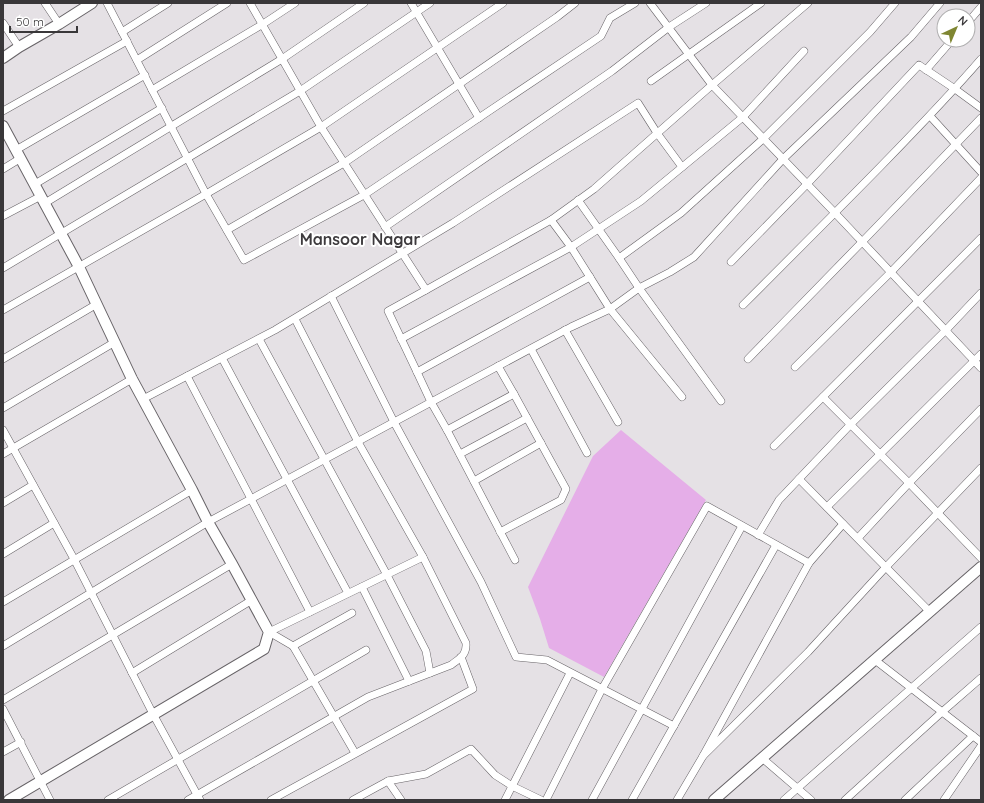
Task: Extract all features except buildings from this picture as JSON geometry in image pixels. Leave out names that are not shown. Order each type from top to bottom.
[{"type":"street","points":[[45,3],[59,24]]},
{"type":"street","points":[[3,58],[92,3]]},
{"type":"street","points":[[107,3],[206,194],[244,260],[364,195],[601,36],[610,18],[635,3]]},
{"type":"street","points":[[122,32],[168,3]]},
{"type":"street","points":[[137,60],[227,3]]},
{"type":"street","points":[[250,3],[321,127],[426,290]]},
{"type":"street","points":[[152,90],[263,24],[295,3]]},
{"type":"street","points":[[3,216],[43,199],[171,126],[282,58],[364,3]]},
{"type":"street","points":[[411,3],[479,118]]},
{"type":"street","points":[[3,268],[300,91],[430,3]]},
{"type":"street","points":[[3,310],[321,127],[503,3]]},
{"type":"street","points":[[227,230],[344,163],[557,17],[575,3]]},
{"type":"street","points":[[650,3],[712,85],[981,368]]},
{"type":"street","points":[[385,227],[612,72],[669,28],[706,3]]},
{"type":"street","points":[[651,81],[761,3]]},
{"type":"street","points":[[515,560],[431,402],[388,311],[551,220],[594,189],[808,3]]},
{"type":"street","points":[[619,258],[681,213],[764,138],[870,32],[895,3]]},
{"type":"street","points":[[3,646],[208,522],[565,330],[610,309],[639,288],[670,272],[694,257],[783,160],[911,36],[940,3]]},
{"type":"street","points":[[3,23],[19,47]]},
{"type":"street","points":[[3,111],[127,41]]},
{"type":"street","points":[[926,70],[945,48]]},
{"type":"street","points":[[401,339],[571,247],[641,201],[743,117],[804,51]]},
{"type":"street","points":[[743,305],[930,116],[981,59]]},
{"type":"street","points":[[731,262],[919,65],[981,108]]},
{"type":"street","points":[[3,169],[18,154],[144,75]]},
{"type":"street","points":[[143,399],[295,319],[453,223],[638,103],[657,133],[682,167]]},
{"type":"street","points":[[35,184],[162,108]]},
{"type":"street","points":[[930,116],[981,172]]},
{"type":"street","points":[[748,359],[981,118]]},
{"type":"street","points":[[3,127],[79,267],[132,379],[208,522],[269,632],[292,646],[355,754]]},
{"type":"street","points":[[795,367],[891,272],[981,178]]},
{"type":"street","points":[[578,200],[639,288],[721,401]]},
{"type":"street","points":[[551,220],[571,247],[610,309],[682,397]]},
{"type":"street","points":[[774,446],[981,238]]},
{"type":"street","points":[[418,372],[590,277]]},
{"type":"street","points":[[758,535],[779,500],[851,424],[946,330],[981,293]]},
{"type":"street","points":[[331,296],[394,422],[481,582],[516,657],[547,660],[674,726]]},
{"type":"street","points":[[3,359],[97,304]]},
{"type":"street","points":[[188,800],[198,797],[368,697],[451,665],[464,654],[467,649],[466,643],[423,557],[358,442],[295,319]]},
{"type":"street","points":[[565,330],[618,422]]},
{"type":"street","points":[[258,339],[387,575],[426,651],[430,673]]},
{"type":"street","points":[[3,408],[115,342]]},
{"type":"street","points":[[531,349],[587,453]]},
{"type":"street","points":[[827,507],[981,354]]},
{"type":"street","points":[[222,358],[348,594]]},
{"type":"street","points":[[498,366],[566,489],[561,500],[500,532]]},
{"type":"street","points":[[187,376],[310,612]]},
{"type":"street","points":[[3,454],[132,379]]},
{"type":"street","points":[[447,430],[514,394]]},
{"type":"street","points":[[823,397],[978,555],[981,546]]},
{"type":"street","points":[[858,538],[981,409]]},
{"type":"street","points":[[460,454],[527,418]]},
{"type":"street","points":[[3,430],[74,559],[153,714],[198,797]]},
{"type":"street","points":[[474,481],[541,443]]},
{"type":"street","points":[[703,756],[808,652],[886,567],[981,468]]},
{"type":"street","points":[[799,479],[930,612]]},
{"type":"street","points":[[3,503],[33,486]]},
{"type":"street","points":[[3,602],[192,490]]},
{"type":"street","points":[[546,800],[602,689],[707,506],[808,563]]},
{"type":"street","points":[[3,554],[54,523]]},
{"type":"street","points":[[677,800],[703,756],[808,563],[844,524]]},
{"type":"street","points":[[592,800],[742,526]]},
{"type":"street","points":[[632,800],[776,545]]},
{"type":"street","points":[[9,800],[264,649],[269,632],[423,557]]},
{"type":"street","points":[[3,700],[232,564]]},
{"type":"street","points":[[714,800],[981,567]]},
{"type":"street","points":[[362,587],[409,681]]},
{"type":"street","points":[[132,673],[252,600]]},
{"type":"street","points":[[292,646],[352,613]]},
{"type":"street","points":[[784,800],[981,627]]},
{"type":"street","points":[[108,800],[366,650]]},
{"type":"street","points":[[271,800],[473,689],[461,657]]},
{"type":"street","points":[[875,660],[981,742]]},
{"type":"street","points":[[505,800],[570,673]]},
{"type":"street","points":[[845,800],[981,678]]},
{"type":"street","points":[[3,709],[50,800]]},
{"type":"street","points":[[905,800],[974,736]]},
{"type":"street","points":[[3,752],[21,742]]},
{"type":"street","points":[[944,800],[981,746]]},
{"type":"street","points":[[353,800],[388,781],[426,774],[471,749],[495,775],[512,786],[541,800]]},
{"type":"street","points":[[762,758],[811,800]]},
{"type":"street","points":[[388,781],[401,800]]},
{"type":"shaded area","points":[[621,430],[706,500],[604,677],[549,648],[528,587],[593,456]]},
{"type":"district","name":"Mansoor Nagar","points":[[360,239]]}]
